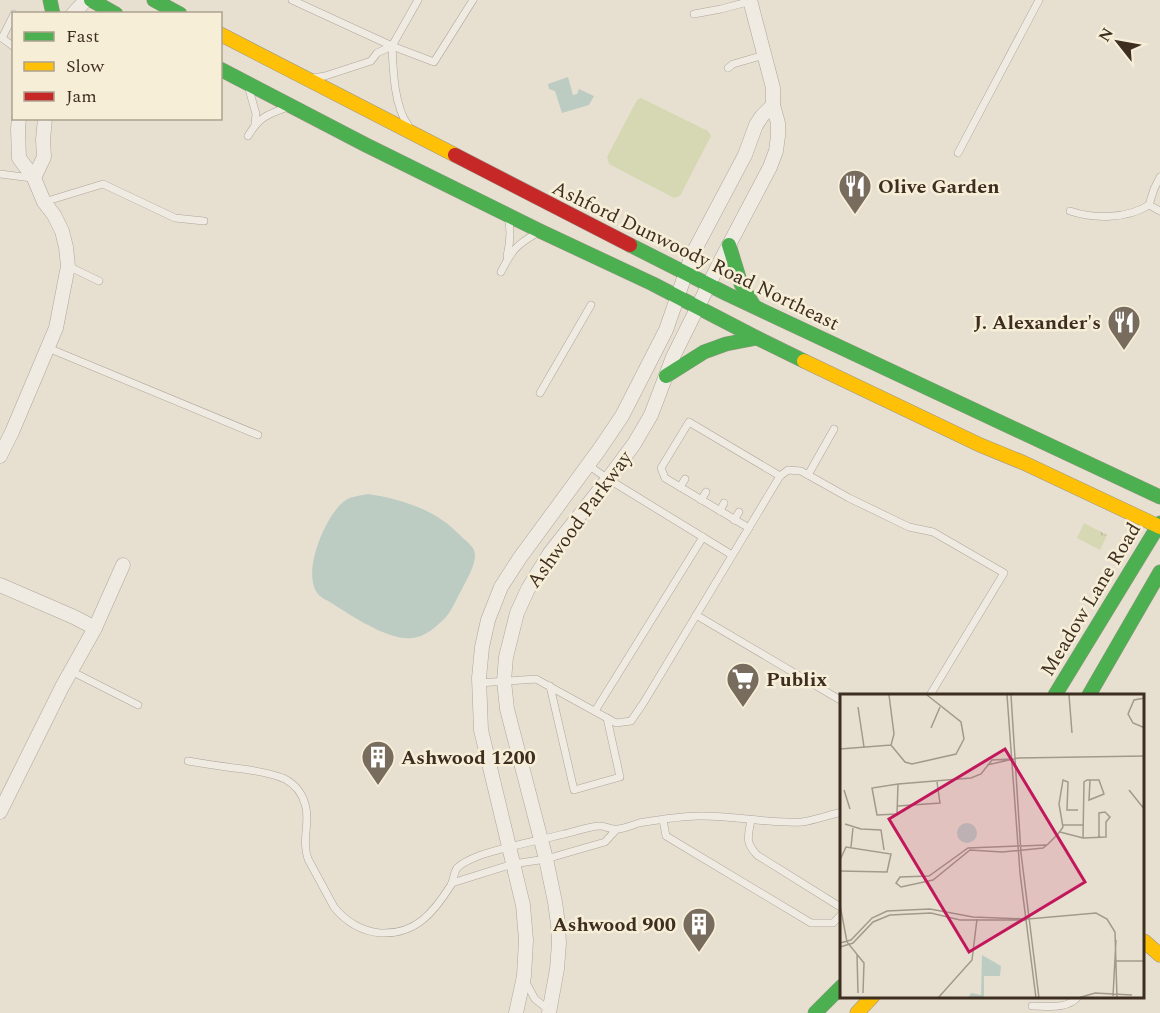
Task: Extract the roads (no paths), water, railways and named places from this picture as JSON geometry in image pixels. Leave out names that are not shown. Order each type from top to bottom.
[{"type":"main road","points":[[88,0],[112,12]]},
{"type":"main road","points":[[154,0],[176,12]]},
{"type":"main road","name":"Ashford Dunwoody Road Northeast","points":[[222,35],[755,307],[1160,497]]},
{"type":"main road","points":[[222,70],[757,338],[980,445],[1159,525]]},
{"type":"main road","points":[[729,245],[737,278],[755,307]]},
{"type":"main road","points":[[666,376],[690,359],[709,350],[757,338]]},
{"type":"main road","name":"Meadow Lane Road","points":[[1056,694],[1159,525]]},
{"type":"main road","points":[[1090,694],[1160,572]]},
{"type":"main road","points":[[1145,943],[1160,954]]},
{"type":"main road","points":[[815,1013],[840,988]]},
{"type":"main road","points":[[856,1013],[871,998]]},
{"type":"street","points":[[75,12],[88,0]]},
{"type":"street","name":"Ashwood Parkway","points":[[550,1012],[557,969],[558,924],[546,859],[507,709],[504,681],[506,657],[517,613],[528,589],[550,553],[634,444],[651,415],[673,357],[776,151],[778,123],[773,105],[773,88],[751,1]]},
{"type":"street","name":"Ashwood Parkway","points":[[516,1013],[524,976],[526,940],[523,905],[481,730],[479,683],[482,647],[488,620],[501,587],[519,559],[622,416],[666,330],[692,255],[744,155],[756,125],[773,105]]},
{"type":"street","points":[[0,456],[56,328],[68,266],[62,231],[44,202],[34,178],[19,158],[19,120]]},
{"type":"street","points":[[34,178],[44,157],[45,120]]},
{"type":"street","points":[[0,812],[95,628],[123,565]]},
{"type":"street","points":[[0,585],[95,628]]},
{"type":"lane","points":[[292,0],[392,46],[434,62],[473,0]]},
{"type":"lane","points":[[415,135],[405,120],[398,98],[393,74],[392,46],[418,0]]},
{"type":"lane","points":[[958,153],[1038,0]]},
{"type":"lane","points":[[694,14],[751,1]]},
{"type":"lane","points":[[2,39],[12,18]]},
{"type":"lane","points":[[307,79],[325,76],[371,61],[377,53],[392,46]]},
{"type":"lane","points":[[728,68],[733,64],[764,55]]},
{"type":"lane","points":[[248,83],[256,114],[255,124],[248,136]]},
{"type":"lane","points":[[255,124],[272,113],[291,106]]},
{"type":"lane","points":[[0,174],[34,178]]},
{"type":"lane","points":[[1070,212],[1082,216],[1116,216],[1140,211],[1149,205],[1160,177]]},
{"type":"lane","points":[[44,202],[103,184],[175,218],[204,221]]},
{"type":"lane","points":[[1149,205],[1160,211]]},
{"type":"lane","points":[[506,262],[510,223],[507,214]]},
{"type":"lane","points":[[501,272],[514,249],[540,231]]},
{"type":"lane","points":[[68,266],[99,281]]},
{"type":"lane","points":[[540,393],[591,305]]},
{"type":"lane","points":[[48,348],[258,435]]},
{"type":"lane","points":[[749,528],[665,478],[661,468],[689,422],[710,439],[749,463],[780,476]]},
{"type":"lane","points":[[808,475],[834,429]]},
{"type":"lane","points":[[588,465],[732,555]]},
{"type":"lane","points":[[479,683],[536,679],[616,723],[631,721],[780,476],[788,470],[801,471],[849,498],[909,527],[933,532],[1004,573],[931,694]]},
{"type":"lane","points":[[680,487],[685,479]]},
{"type":"lane","points":[[701,500],[706,492]]},
{"type":"lane","points":[[720,511],[724,503]]},
{"type":"lane","points":[[734,520],[739,512]]},
{"type":"lane","points":[[595,711],[703,537]]},
{"type":"lane","points":[[696,615],[840,700]]},
{"type":"lane","points":[[71,671],[138,705]]},
{"type":"lane","points":[[550,686],[574,790],[620,777],[607,718]]},
{"type":"lane","points":[[188,761],[263,772],[286,780],[296,788],[307,809],[305,841],[308,859],[334,907],[344,918],[359,928],[385,933],[410,928],[426,918],[452,883],[457,868],[462,864],[480,855],[510,847],[599,826],[616,830],[643,823],[698,816],[803,822],[840,813]]},
{"type":"lane","points":[[663,820],[666,836],[811,923],[833,923],[840,916]]},
{"type":"lane","points":[[751,820],[749,846],[757,855],[840,907]]},
{"type":"lane","points":[[452,883],[513,864],[546,859],[605,842],[616,830]]},
{"type":"lane","points":[[524,976],[536,999],[550,1012]]},
{"type":"lane","points":[[1032,1006],[1066,1006],[1078,998]]},
{"type":"place","name":"Olive Garden","points":[[855,215]]},
{"type":"place","name":"J. Alexander's","points":[[1124,351]]},
{"type":"place","name":"Publix","points":[[743,708]]},
{"type":"place","name":"Ashwood 1200","points":[[378,786]]},
{"type":"place","name":"Ashwood 900","points":[[699,953]]}]
